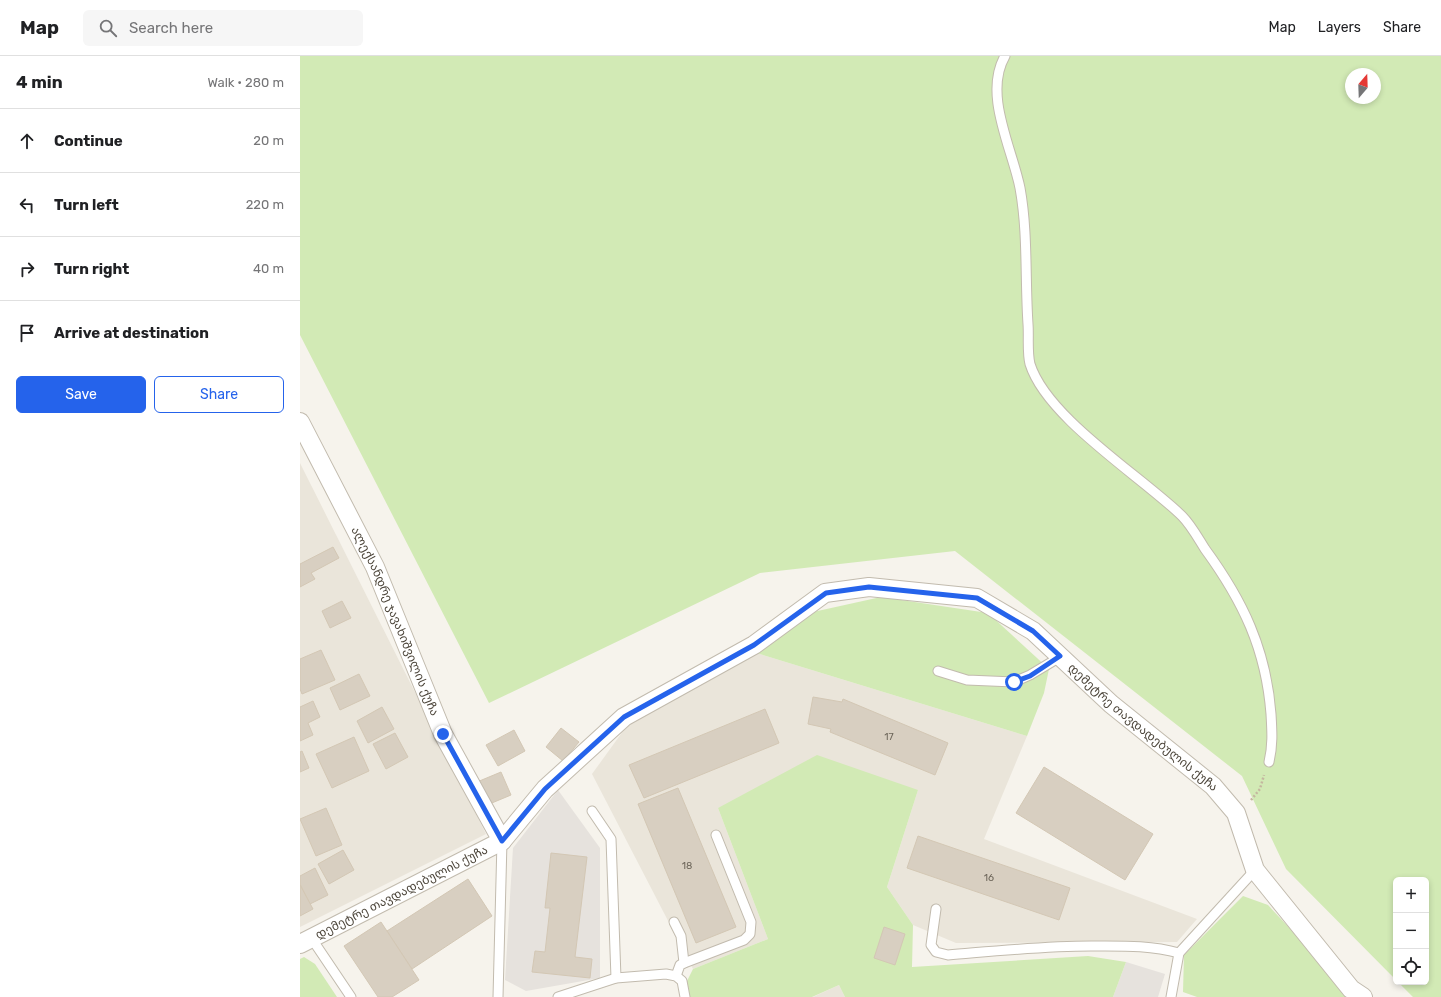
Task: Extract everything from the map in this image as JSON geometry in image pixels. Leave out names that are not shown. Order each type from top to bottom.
[{"type":"street","name":"ალექსანდრე ჯავახიშვილის ქუჩა","points":[[300,422],[375,568],[443,734],[502,841]]},
{"type":"street","name":"დემეტრე თავდადებულის ქუჩა","points":[[306,942],[502,841],[545,789],[624,717],[754,645],[826,593],[869,587],[977,598],[1033,631],[1111,704],[1241,810],[1255,870],[1351,989],[1363,997]]},
{"type":"lane","points":[[1005,56],[999,67],[996,100],[1016,170],[1024,213],[1025,269],[1030,363],[1045,392],[1064,414],[1183,517],[1229,582],[1259,645],[1269,692],[1273,746],[1269,762]]},
{"type":"lane","points":[[938,671],[967,680],[1014,682],[1030,676],[1060,656]]},
{"type":"lane","points":[[592,811],[611,839],[616,978]]},
{"type":"lane","points":[[676,976],[680,965],[744,940],[750,934],[751,922],[716,835]]},
{"type":"lane","points":[[498,997],[502,841]]},
{"type":"lane","points":[[1174,996],[1179,953],[1255,870]]},
{"type":"lane","points":[[936,909],[931,945],[936,952],[948,955],[1037,947],[1130,946],[1160,948],[1179,953]]},
{"type":"lane","points":[[674,922],[681,936],[684,963]]},
{"type":"lane","points":[[306,942],[351,997]]},
{"type":"lane","points":[[558,997],[616,978],[666,974],[676,976],[682,981],[685,997]]},
{"type":"path","points":[[1241,810],[1260,789],[1269,762]]},
{"type":"shaded area","points":[[300,463],[486,834],[300,927]]},
{"type":"shaded area","points":[[753,652],[1027,736],[984,839],[1197,919],[1177,942],[956,943],[913,925],[887,887],[918,790],[718,808],[768,939],[693,969],[592,774],[626,727]]},
{"type":"shaded area","points":[[558,790],[600,848],[600,978],[526,991],[505,980],[513,848]]},
{"type":"shaded area","points":[[1126,962],[1165,974],[1158,997],[1113,997]]},
{"type":"shaded area","points":[[839,985],[845,997],[813,997]]},
{"type":"green space","points":[[300,56],[1441,56],[1441,997],[1413,997],[1401,985],[1429,985],[1429,877],[1393,877],[1393,977],[1286,869],[1242,776],[955,551],[760,573],[489,703],[300,335]]},
{"type":"green space","points":[[881,597],[988,613],[1049,669],[1044,693],[1027,736],[753,652],[813,612]]},
{"type":"green space","points":[[817,755],[918,790],[887,887],[913,925],[912,967],[1088,956],[1126,962],[1113,997],[845,997],[839,985],[812,997],[687,997],[684,987],[693,969],[768,939],[718,808]]},
{"type":"green space","points":[[1243,896],[1268,905],[1354,997],[1197,997],[1183,992],[1184,955]]},
{"type":"green space","points":[[304,957],[315,964],[337,997],[300,997],[300,959]]},
{"type":"building","points":[[333,547],[339,558],[311,573],[315,579],[300,587],[300,564]]},
{"type":"building","points":[[342,601],[351,618],[330,628],[322,611]]},
{"type":"building","points":[[321,650],[335,680],[302,694],[300,689],[300,659]]},
{"type":"building","points":[[359,674],[370,696],[340,710],[330,688]]},
{"type":"building","points":[[813,697],[842,702],[843,699],[948,743],[935,775],[830,732],[831,729],[808,724]]},
{"type":"building","points":[[313,701],[320,717],[308,723],[313,735],[300,741],[300,707]]},
{"type":"building","points":[[382,707],[394,729],[368,743],[357,721]]},
{"type":"building","points":[[765,709],[779,743],[644,798],[629,765]]},
{"type":"building","points":[[561,728],[579,742],[563,761],[546,747]]},
{"type":"building","points":[[514,730],[525,751],[498,766],[486,745]]},
{"type":"building","points":[[395,733],[408,757],[386,769],[373,744]]},
{"type":"building","points":[[354,737],[369,771],[332,788],[316,754]]},
{"type":"building","points":[[302,751],[309,768],[300,772],[300,752]]},
{"type":"building","points":[[1044,767],[1153,834],[1125,880],[1016,813]]},
{"type":"building","points":[[501,772],[511,795],[487,805],[477,782]]},
{"type":"building","points":[[678,788],[736,927],[696,943],[638,804]]},
{"type":"building","points":[[326,808],[342,845],[316,856],[300,819]]},
{"type":"building","points":[[918,836],[1070,888],[1059,920],[907,868]]},
{"type":"building","points":[[343,850],[354,870],[329,884],[318,864]]},
{"type":"building","points":[[551,853],[587,857],[575,957],[592,959],[590,978],[532,972],[535,951],[545,952],[550,908],[545,908]]},
{"type":"building","points":[[315,868],[328,895],[310,904],[300,884],[300,876]]},
{"type":"building","points":[[468,879],[492,916],[412,969],[387,931]]},
{"type":"building","points":[[300,885],[313,909],[300,916]]},
{"type":"building","points":[[381,922],[419,980],[392,997],[378,997],[344,946]]},
{"type":"building","points":[[884,927],[905,934],[895,965],[874,958]]},
{"type":"route","points":[[443,734],[502,841],[545,789],[624,717],[754,645],[826,593],[869,587],[977,598],[1033,631],[1060,656],[1030,676],[1014,682]]}]
